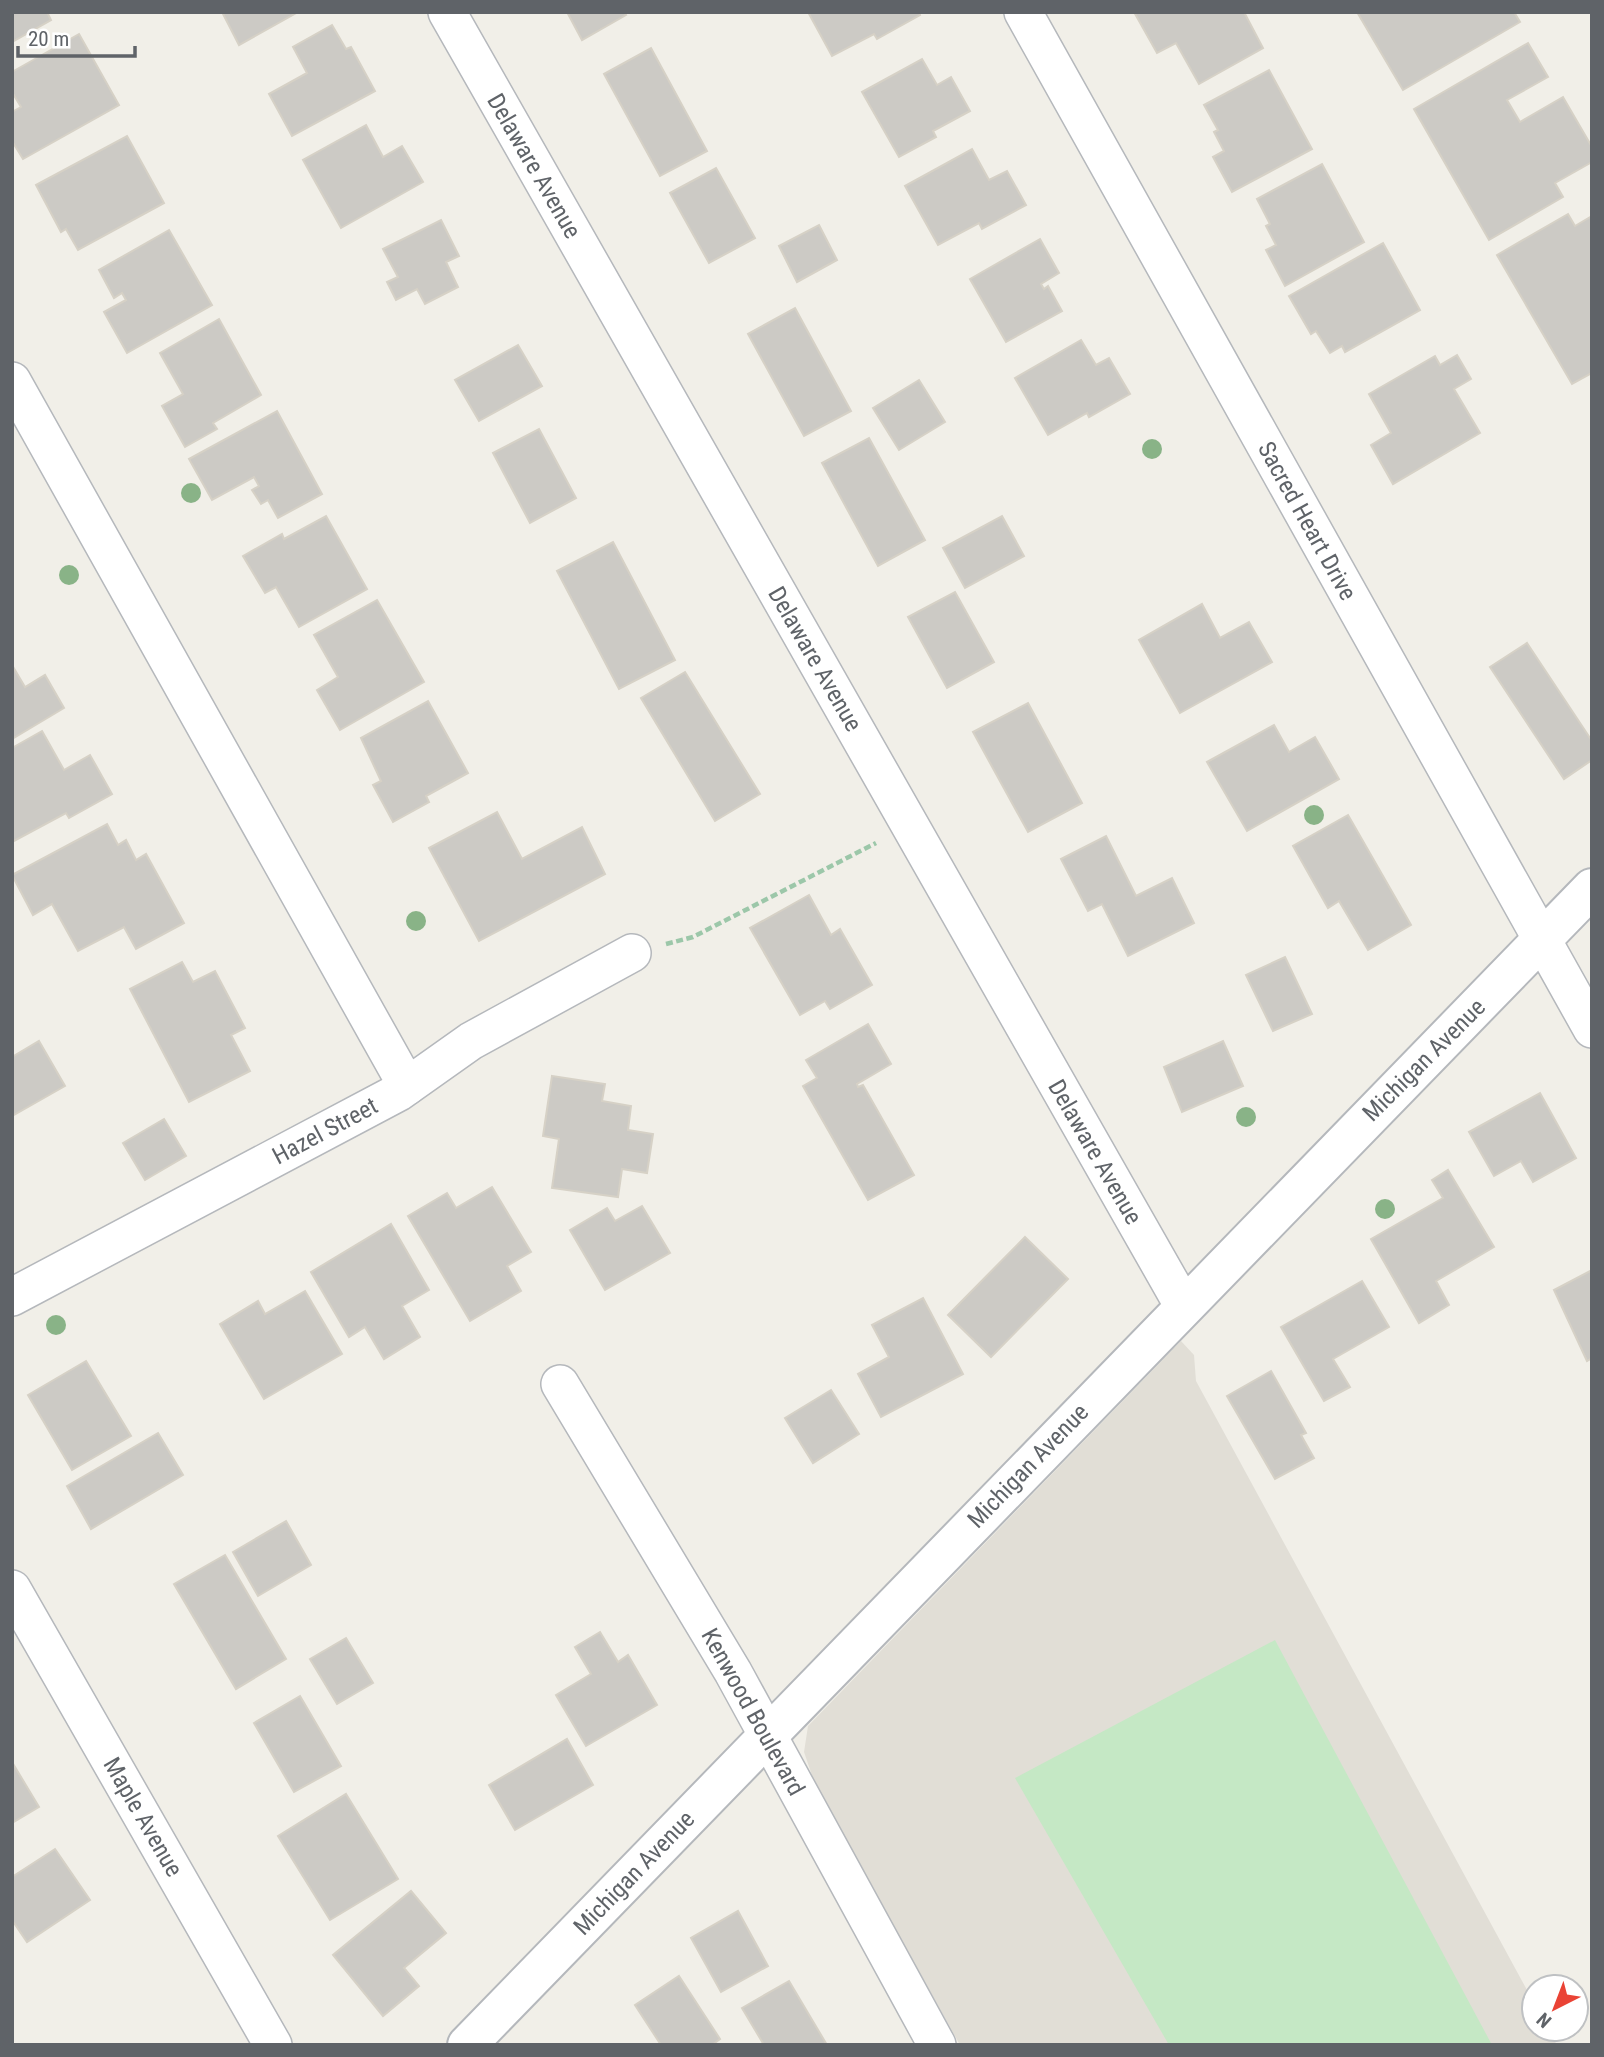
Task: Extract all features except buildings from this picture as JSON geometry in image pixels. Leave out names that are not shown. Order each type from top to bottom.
[{"type":"street","name":"Delaware Avenue","points":[[447,12],[1184,1305]]},
{"type":"street","name":"Sacred Heart Drive","points":[[1023,12],[1592,1029]]},
{"type":"street","points":[[12,381],[407,1086]]},
{"type":"street","name":"Michigan Avenue","points":[[467,2045],[1592,888]]},
{"type":"street","name":"Hazel Street","points":[[12,1297],[407,1086],[471,1041],[632,953]]},
{"type":"street","name":"Kenwood Boulevard","points":[[560,1384],[733,1672],[937,2045]]},
{"type":"street","name":"Maple Avenue","points":[[12,1589],[273,2045]]},
{"type":"path","points":[[632,953],[693,937],[861,849],[911,828]]},
{"type":"shaded area","points":[[1181,1341],[1194,1355],[1196,1381],[1520,1977],[1520,2043],[1557,2045],[960,2045],[816,1787],[804,1752],[808,1726]]},
{"type":"green space","points":[[1275,1640],[1492,2045],[1169,2045],[1015,1778]]}]
